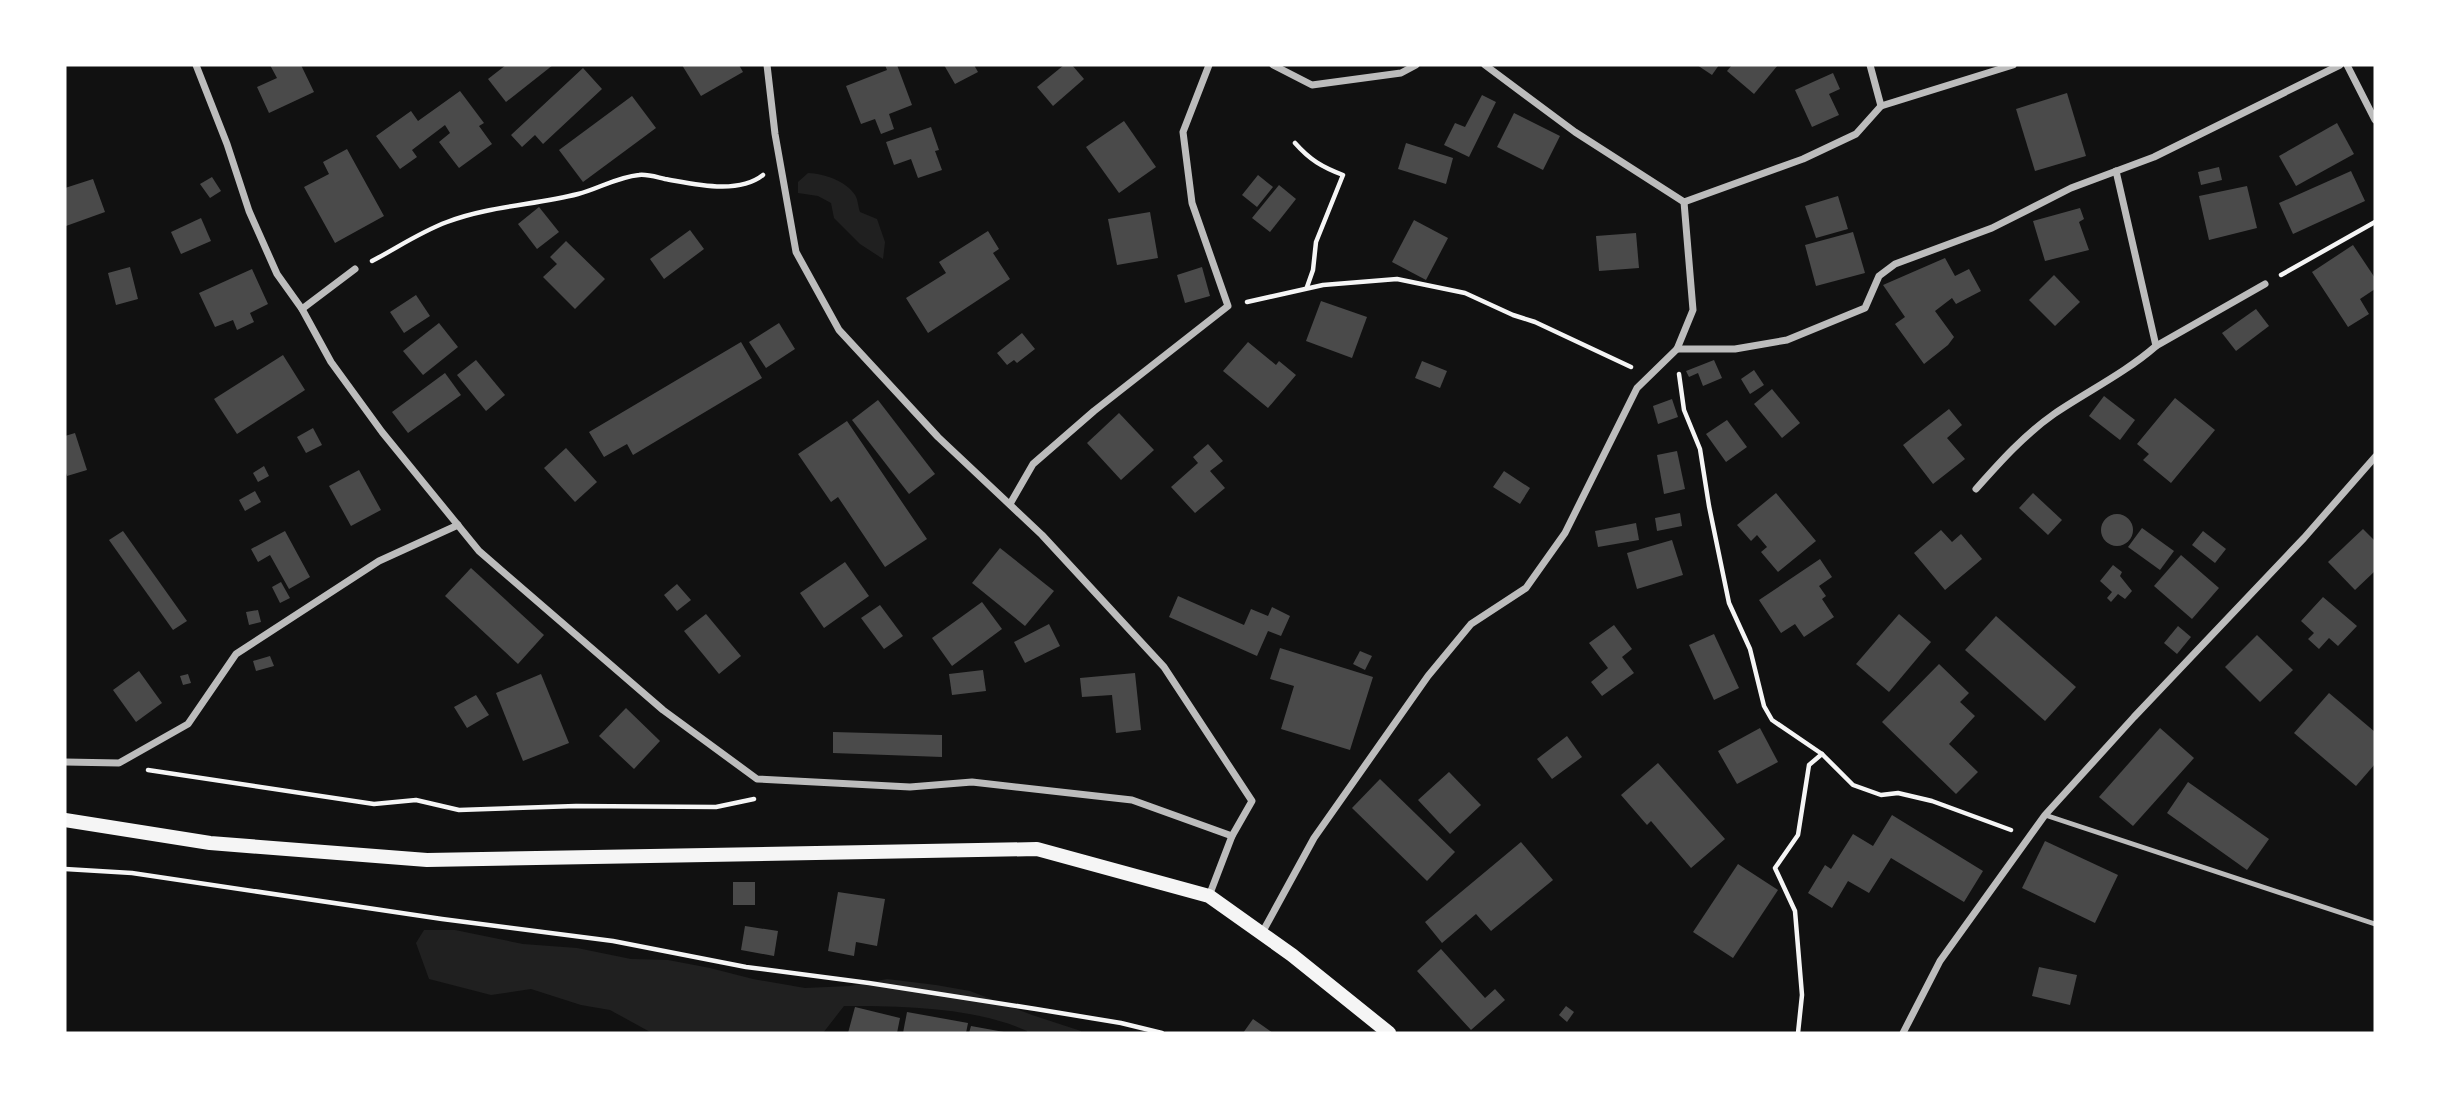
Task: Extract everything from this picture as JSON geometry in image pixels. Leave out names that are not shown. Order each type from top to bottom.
[{"type":"main road","points":[[65,820],[210,843],[427,860],[1037,849],[1209,896],[1262,933],[1389,1033]]},
{"type":"street","points":[[196,65],[227,144],[248,211],[277,274],[302,309],[331,362],[382,432],[480,551],[663,710],[757,779],[910,787],[972,782],[1132,800],[1233,836]]},
{"type":"street","points":[[767,65],[796,252],[839,331],[938,436],[1042,535],[1164,667],[1252,801],[1233,836],[1209,896]]},
{"type":"street","points":[[1010,504],[1033,464],[1094,411],[1228,306],[1192,203],[1183,132],[1209,65]]},
{"type":"street","points":[[1273,65],[1312,85],[1401,73],[1416,65]]},
{"type":"street","points":[[1485,65],[1575,132],[1684,202]]},
{"type":"street","points":[[1870,65],[1881,106]]},
{"type":"street","points":[[1684,202],[1803,159],[1856,134],[1881,106],[2013,65]]},
{"type":"street","points":[[1677,349],[1735,349],[1787,340],[1865,308],[1879,276],[1895,264],[1992,229],[2071,188],[2154,157],[2340,65]]},
{"type":"street","points":[[2347,65],[2375,120]]},
{"type":"street","points":[[2116,172],[2156,346]]},
{"type":"street","points":[[1262,933],[1314,838],[1428,676],[1471,624],[1526,589],[1564,533],[1637,388],[1677,349],[1693,310],[1684,202]]},
{"type":"street","points":[[302,309],[355,269]]},
{"type":"street","points":[[1976,489],[2013,448],[2053,415],[2139,361],[2156,346],[2265,284]]},
{"type":"street","points":[[1903,1033],[1940,961],[2045,816],[2134,717],[2304,538],[2375,457]]},
{"type":"street","points":[[65,762],[119,763],[188,724],[236,654],[379,561],[458,525]]},
{"type":"lane","points":[[2045,816],[2375,924]]},
{"type":"path","points":[[1295,143],[1308,158],[1320,166],[1343,175],[1316,242],[1313,270],[1307,288]]},
{"type":"path","points":[[355,269],[393,250],[417,234],[450,221],[506,207],[576,195],[621,178],[641,174],[716,187],[753,183],[780,162]]},
{"type":"path","points":[[2265,284],[2375,222]]},
{"type":"path","points":[[1228,306],[1307,288],[1345,282],[1397,279],[1465,293],[1535,322],[1632,368],[1637,388]]},
{"type":"path","points":[[1677,349],[1676,365],[1684,410],[1700,449],[1729,603],[1750,649],[1764,706],[1772,720],[1822,754],[1853,785],[1881,795],[1898,793],[1932,801],[2030,836]]},
{"type":"path","points":[[1798,1033],[1802,995],[1795,911],[1775,868],[1798,835],[1809,765],[1822,754]]},
{"type":"path","points":[[119,763],[162,774],[328,798],[374,804],[416,800],[459,810],[576,806],[716,807],[764,797],[769,780]]},
{"type":"path","points":[[65,869],[132,873],[442,919],[613,941],[746,967],[1023,1007],[1121,1023],[1162,1033]]},
{"type":"shaded area","points":[[808,173],[827,176],[846,185],[856,197],[860,212],[877,219],[885,242],[883,259],[860,244],[834,218],[831,203],[818,196],[798,193],[798,182]]},
{"type":"shaded area","points":[[424,930],[455,930],[523,944],[577,948],[631,959],[668,960],[805,988],[850,986],[887,979],[936,985],[970,991],[1081,1033],[1027,1033],[984,1017],[937,1010],[844,1006],[823,1033],[652,1033],[610,1010],[581,1005],[531,989],[491,995],[429,979],[416,943]]},
{"type":"building","points":[[270,65],[301,65],[314,92],[269,113],[257,87],[277,78]]},
{"type":"building","points":[[506,65],[553,65],[506,102],[488,79]]},
{"type":"building","points":[[682,65],[739,65],[743,72],[701,96]]},
{"type":"building","points":[[885,65],[897,65],[912,105],[889,114],[894,129],[881,134],[875,119],[861,124],[846,86],[887,70]]},
{"type":"building","points":[[944,65],[974,65],[978,72],[955,84]]},
{"type":"building","points":[[1064,65],[1072,65],[1084,79],[1053,106],[1037,87]]},
{"type":"building","points":[[1697,65],[1719,65],[1712,75]]},
{"type":"building","points":[[1732,65],[1778,65],[1754,94],[1727,71]]},
{"type":"building","points":[[583,68],[602,89],[543,144],[535,135],[522,147],[511,135]]},
{"type":"building","points":[[1833,73],[1840,89],[1829,94],[1839,115],[1812,127],[1795,90]]},
{"type":"building","points":[[460,91],[484,123],[479,126],[492,144],[459,168],[439,142],[450,133],[445,125],[412,150],[417,157],[400,169],[376,136],[411,111],[418,121]]},
{"type":"building","points":[[2067,93],[2086,156],[2035,171],[2016,109]]},
{"type":"building","points":[[1482,95],[1496,102],[1469,157],[1444,145],[1455,123],[1465,127]]},
{"type":"building","points":[[632,96],[656,128],[583,182],[559,150]]},
{"type":"building","points":[[1514,113],[1560,136],[1543,170],[1497,147]]},
{"type":"building","points":[[1124,121],[1156,167],[1119,193],[1086,147]]},
{"type":"building","points":[[2337,123],[2354,154],[2296,186],[2279,156]]},
{"type":"building","points":[[931,127],[942,170],[918,178],[911,159],[894,165],[886,142]]},
{"type":"building","points":[[1406,143],[1453,158],[1446,184],[1398,169]]},
{"type":"building","points":[[347,149],[384,216],[335,243],[304,187],[329,174],[323,162]]},
{"type":"building","points":[[2219,167],[2222,180],[2201,185],[2198,172]]},
{"type":"building","points":[[2351,171],[2365,201],[2293,234],[2279,203]]},
{"type":"building","points":[[1258,175],[1273,187],[1257,207],[1242,195]]},
{"type":"building","points":[[212,177],[221,191],[210,198],[200,184]]},
{"type":"building","points":[[93,179],[105,212],[66,226],[65,188]]},
{"type":"building","points":[[1279,185],[1296,199],[1270,232],[1252,218]]},
{"type":"building","points":[[2247,186],[2257,228],[2209,240],[2199,196]]},
{"type":"building","points":[[1838,196],[1848,229],[1816,238],[1805,206]]},
{"type":"building","points":[[539,207],[559,232],[537,249],[518,224]]},
{"type":"building","points":[[2080,208],[2084,219],[2079,222],[2089,250],[2045,261],[2033,221]]},
{"type":"building","points":[[1150,212],[1158,258],[1117,265],[1108,219]]},
{"type":"building","points":[[201,218],[211,241],[181,254],[171,232]]},
{"type":"building","points":[[1414,220],[1448,238],[1426,280],[1392,262]]},
{"type":"building","points":[[690,230],[704,249],[664,279],[650,259]]},
{"type":"building","points":[[988,231],[999,249],[993,253],[1010,279],[928,333],[906,298],[946,273],[939,262]]},
{"type":"building","points":[[1853,232],[1865,273],[1816,286],[1805,245]]},
{"type":"building","points":[[1636,233],[1639,268],[1599,271],[1596,236]]},
{"type":"building","points":[[566,241],[605,279],[575,309],[543,277],[557,264],[550,257]]},
{"type":"building","points":[[2353,245],[2375,278],[2375,289],[2360,299],[2369,314],[2348,327],[2312,272]]},
{"type":"building","points":[[1945,258],[1955,276],[1969,269],[1981,291],[1956,304],[1952,298],[1935,311],[1954,337],[1924,364],[1895,324],[1905,317],[1883,285]]},
{"type":"building","points":[[130,267],[138,299],[116,305],[108,273]]},
{"type":"building","points":[[1202,267],[1210,296],[1185,303],[1177,275]]},
{"type":"building","points":[[252,269],[268,304],[250,313],[254,322],[237,330],[233,320],[215,327],[199,293]]},
{"type":"building","points":[[2054,275],[2080,302],[2055,326],[2029,300]]},
{"type":"building","points":[[416,295],[430,316],[404,333],[390,312]]},
{"type":"building","points":[[1321,301],[1367,317],[1352,358],[1306,341]]},
{"type":"building","points":[[2256,309],[2269,326],[2236,351],[2222,333]]},
{"type":"building","points":[[439,323],[458,347],[423,375],[403,351]]},
{"type":"building","points":[[779,323],[795,349],[766,368],[749,342]]},
{"type":"building","points":[[1022,333],[1035,349],[1017,363],[1014,360],[1007,365],[997,353]]},
{"type":"building","points":[[741,342],[762,378],[633,455],[627,444],[604,457],[589,432]]},
{"type":"building","points":[[1248,342],[1276,365],[1279,361],[1296,375],[1268,408],[1223,371]]},
{"type":"building","points":[[283,355],[305,390],[237,434],[214,399]]},
{"type":"building","points":[[476,360],[505,395],[486,411],[457,375]]},
{"type":"building","points":[[1714,360],[1722,378],[1703,386],[1698,373],[1689,377],[1686,371]]},
{"type":"building","points":[[1422,361],[1447,371],[1440,388],[1415,378]]},
{"type":"building","points":[[1754,370],[1764,385],[1750,394],[1741,379]]},
{"type":"building","points":[[445,373],[461,395],[408,433],[392,412]]},
{"type":"building","points":[[1772,389],[1800,423],[1782,438],[1754,404]]},
{"type":"building","points":[[2104,396],[2135,420],[2120,440],[2089,416]]},
{"type":"building","points":[[2175,398],[2215,430],[2171,483],[2143,460],[2149,454],[2137,444]]},
{"type":"building","points":[[1672,399],[1678,417],[1658,424],[1653,406]]},
{"type":"building","points":[[878,400],[935,474],[909,494],[852,420]]},
{"type":"building","points":[[1949,409],[1962,425],[1947,438],[1965,459],[1933,484],[1903,445]]},
{"type":"building","points":[[1119,413],[1154,450],[1121,480],[1087,443]]},
{"type":"building","points":[[1727,420],[1747,447],[1726,462],[1706,434]]},
{"type":"building","points":[[847,421],[927,539],[885,567],[838,497],[831,502],[798,454]]},
{"type":"building","points":[[313,428],[322,445],[306,453],[297,437]]},
{"type":"building","points":[[75,433],[87,470],[67,476],[65,436]]},
{"type":"building","points":[[1208,444],[1223,461],[1210,471],[1225,488],[1195,513],[1171,487],[1198,463],[1193,457]]},
{"type":"building","points":[[566,448],[597,482],[575,502],[544,468]]},
{"type":"building","points":[[1677,451],[1685,489],[1664,494],[1657,455]]},
{"type":"building","points":[[264,466],[269,476],[258,482],[253,473]]},
{"type":"building","points":[[359,470],[381,510],[351,526],[329,486]]},
{"type":"building","points":[[1504,471],[1530,488],[1520,504],[1493,487]]},
{"type":"building","points":[[255,491],[261,502],[245,511],[239,500]]},
{"type":"building","points":[[1776,493],[1816,541],[1778,572],[1761,552],[1767,547],[1757,535],[1751,541],[1737,525]]},
{"type":"building","points":[[2033,493],[2062,520],[2048,535],[2019,508]]},
{"type":"building","points":[[1680,513],[1682,526],[1657,531],[1655,518]]},
{"type":"building","points":[[2117,514],[2128,519],[2133,530],[2128,541],[2117,546],[2106,541],[2101,530],[2106,519]]},
{"type":"building","points":[[1636,523],[1639,540],[1598,547],[1595,531]]},
{"type":"building","points":[[2142,528],[2174,551],[2160,570],[2128,547]]},
{"type":"building","points":[[2363,529],[2375,541],[2375,571],[2355,590],[2328,562]]},
{"type":"building","points":[[1941,530],[1952,542],[1961,534],[1982,559],[1945,590],[1914,553]]},
{"type":"building","points":[[123,531],[187,621],[173,630],[109,540]]},
{"type":"building","points":[[285,531],[310,577],[289,589],[270,555],[258,562],[251,549]]},
{"type":"building","points":[[2203,531],[2226,549],[2215,563],[2192,545]]},
{"type":"building","points":[[1672,540],[1683,575],[1637,589],[1627,553]]},
{"type":"building","points":[[1000,548],[1054,591],[1025,626],[972,583]]},
{"type":"building","points":[[2181,555],[2219,588],[2192,619],[2154,586]]},
{"type":"building","points":[[1820,559],[1832,577],[1819,586],[1826,596],[1822,599],[1834,617],[1804,637],[1795,624],[1781,633],[1759,600]]},
{"type":"building","points":[[845,562],[869,596],[824,628],[800,593]]},
{"type":"building","points":[[2113,565],[2122,572],[2120,576],[2132,591],[2125,599],[2118,594],[2111,602],[2107,598],[2112,592],[2100,581]]},
{"type":"building","points":[[471,568],[544,635],[518,664],[445,596]]},
{"type":"building","points":[[281,582],[290,598],[280,603],[272,587]]},
{"type":"building","points":[[677,584],[691,600],[677,611],[664,595]]},
{"type":"building","points":[[1178,596],[1244,625],[1251,609],[1268,616],[1272,607],[1290,616],[1281,636],[1268,631],[1257,656],[1169,617]]},
{"type":"building","points":[[2323,597],[2357,626],[2338,646],[2329,638],[2319,649],[2308,639],[2314,633],[2301,621]]},
{"type":"building","points":[[982,602],[1002,629],[952,666],[932,638]]},
{"type":"building","points":[[880,605],[903,636],[884,649],[861,618]]},
{"type":"building","points":[[258,610],[261,622],[249,625],[246,612]]},
{"type":"building","points":[[706,614],[741,656],[719,674],[684,631]]},
{"type":"building","points":[[1899,614],[1931,642],[1889,692],[1856,664]]},
{"type":"building","points":[[1996,616],[2076,687],[2045,721],[1965,650]]},
{"type":"building","points":[[1049,624],[1060,646],[1025,663],[1014,642]]},
{"type":"building","points":[[1614,625],[1632,649],[1622,657],[1634,673],[1602,696],[1591,682],[1608,668],[1589,643]]},
{"type":"building","points":[[2178,626],[2191,637],[2177,654],[2164,643]]},
{"type":"building","points":[[1714,634],[1739,688],[1714,700],[1689,645]]},
{"type":"building","points":[[2257,635],[2293,670],[2260,702],[2225,667]]},
{"type":"building","points":[[1280,648],[1373,677],[1350,750],[1281,729],[1294,686],[1270,679]]},
{"type":"building","points":[[1360,651],[1372,656],[1365,670],[1353,664]]},
{"type":"building","points":[[270,656],[274,666],[256,671],[253,661]]},
{"type":"building","points":[[1939,664],[1969,693],[1960,702],[1975,716],[1949,744],[1978,772],[1956,794],[1882,722]]},
{"type":"building","points":[[983,670],[986,691],[952,695],[949,674]]},
{"type":"building","points":[[139,671],[162,703],[136,722],[113,690]]},
{"type":"building","points":[[1135,673],[1141,730],[1116,733],[1112,695],[1082,697],[1080,678]]},
{"type":"building","points":[[188,674],[191,683],[183,685],[180,676]]},
{"type":"building","points":[[541,674],[569,743],[523,761],[496,693]]},
{"type":"building","points":[[2329,693],[2375,732],[2375,764],[2356,786],[2294,733]]},
{"type":"building","points":[[476,695],[489,715],[467,728],[454,707]]},
{"type":"building","points":[[626,708],[660,741],[634,769],[599,736]]},
{"type":"building","points":[[1760,728],[1778,762],[1737,784],[1718,751]]},
{"type":"building","points":[[2160,728],[2194,758],[2133,826],[2099,797]]},
{"type":"building","points":[[833,732],[942,735],[942,757],[833,753]]},
{"type":"building","points":[[1567,736],[1582,757],[1552,779],[1537,759]]},
{"type":"building","points":[[1658,763],[1725,839],[1691,868],[1651,821],[1647,825],[1621,795]]},
{"type":"building","points":[[1449,772],[1481,805],[1450,834],[1418,800]]},
{"type":"building","points":[[1380,779],[1455,852],[1427,881],[1352,808]]},
{"type":"building","points":[[2188,782],[2269,839],[2247,870],[2167,813]]},
{"type":"building","points":[[1892,815],[1983,871],[1964,902],[1891,858],[1869,893],[1848,881],[1832,908],[1808,893],[1825,865],[1831,869],[1853,834],[1873,846]]},
{"type":"building","points":[[2045,841],[2118,875],[2095,923],[2022,888]]},
{"type":"building","points":[[1521,842],[1553,880],[1491,931],[1476,914],[1442,943],[1425,922]]},
{"type":"building","points":[[1738,864],[1778,890],[1733,958],[1693,932]]},
{"type":"building","points":[[733,882],[755,882],[755,905],[733,905]]},
{"type":"building","points":[[838,892],[885,899],[877,946],[856,942],[854,956],[828,951]]},
{"type":"building","points":[[745,926],[778,931],[774,956],[741,950]]},
{"type":"building","points":[[1441,949],[1485,998],[1495,989],[1505,1000],[1471,1030],[1417,971]]},
{"type":"building","points":[[2039,967],[2077,975],[2070,1005],[2032,996]]},
{"type":"building","points":[[1566,1006],[1574,1012],[1567,1022],[1559,1015]]},
{"type":"building","points":[[855,1007],[900,1018],[897,1033],[848,1033]]},
{"type":"building","points":[[907,1012],[968,1023],[966,1033],[903,1033]]},
{"type":"building","points":[[1253,1019],[1273,1033],[1243,1033]]},
{"type":"building","points":[[971,1026],[1004,1032],[1004,1033],[969,1033]]}]
